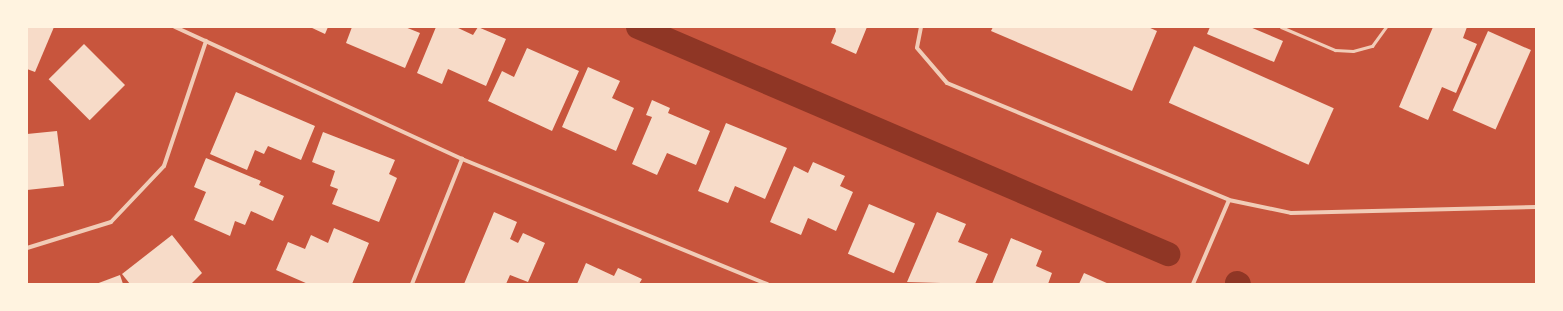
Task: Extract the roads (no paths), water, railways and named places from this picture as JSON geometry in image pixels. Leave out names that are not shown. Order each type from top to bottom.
[{"type":"street","points":[[175,27],[462,159],[767,284]]},
{"type":"street","points":[[921,27],[917,48],[946,83],[1229,200],[1291,213],[1536,207]]},
{"type":"street","points":[[27,248],[111,222],[164,166],[206,41]]},
{"type":"street","points":[[412,284],[462,159]]},
{"type":"street","points":[[1193,284],[1229,200]]},
{"type":"lane","points":[[1281,27],[1335,50],[1353,52],[1372,46],[1386,27]]},
{"type":"waterway","points":[[638,27],[1168,254]]}]
